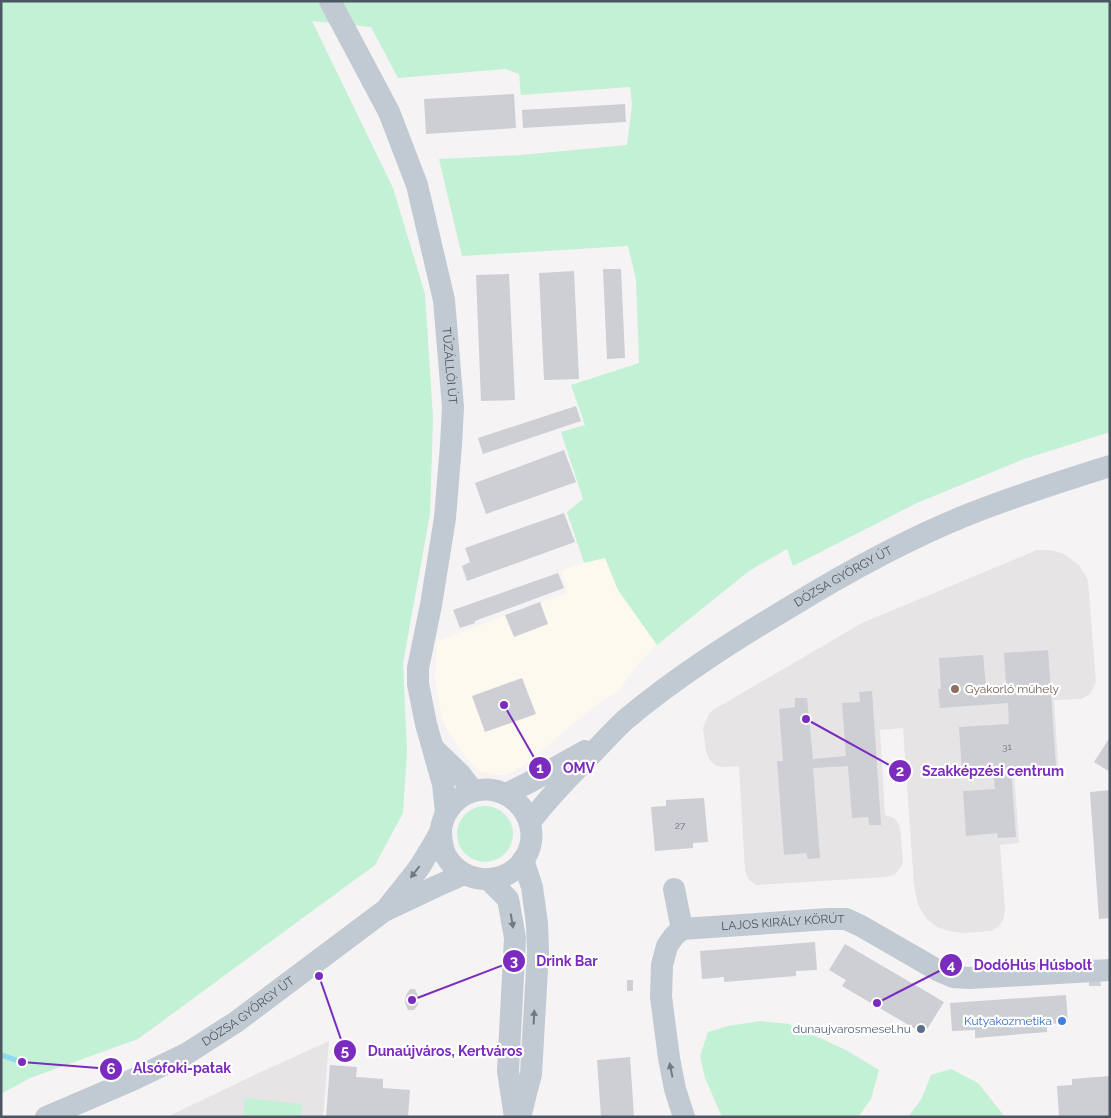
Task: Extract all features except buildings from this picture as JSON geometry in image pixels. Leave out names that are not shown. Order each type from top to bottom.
[{"type":"street","name":"TŰZÁLLÓI ÚT","points":[[330,1],[390,112],[416,185],[444,300],[453,407],[452,445],[445,518],[431,605],[418,668],[418,684],[426,724],[443,784],[444,821]]},
{"type":"street","name":"DÓZSA GYÖRGY ÚT","points":[[530,822],[545,803],[625,721],[666,688],[741,637],[814,592],[893,548],[967,515],[1046,486],[1110,466]]},
{"type":"street","name":"DÓZSA GYÖRGY ÚT","points":[[506,794],[606,739]]},
{"type":"street","name":"TŰZÁLLÓI ÚT","points":[[433,747],[460,774],[473,791]]},
{"type":"street","points":[[495,790],[506,794],[521,805],[530,822],[531,842],[528,851],[514,870],[502,877],[481,880],[464,874],[446,856],[442,844],[444,821],[458,799],[473,791],[495,790]]},
{"type":"street","name":"DÓZSA GYÖRGY ÚT","points":[[384,911],[420,865],[444,821]]},
{"type":"street","points":[[520,1117],[531,1074],[538,952],[537,924],[532,887],[523,860]]},
{"type":"street","name":"DÓZSA GYÖRGY ÚT","points":[[46,1117],[128,1082],[186,1054],[236,1022],[384,911],[464,874]]},
{"type":"street","points":[[490,880],[508,900],[515,938],[508,1071],[515,1117]]},
{"type":"street","points":[[674,889],[682,929],[667,946],[662,965],[661,997],[668,1058],[684,1117]]},
{"type":"street","name":"LAJOS KIRÁLY KÖRÚT","points":[[682,929],[846,919],[939,971],[953,976],[970,978],[1110,970]]},
{"type":"shaded area","points":[[1037,550],[1051,550],[1064,554],[1079,565],[1088,580],[1096,682],[1090,694],[1081,699],[1054,700],[1059,777],[1032,779],[1031,770],[1014,771],[1019,843],[1000,845],[1005,911],[1003,920],[998,927],[992,931],[963,933],[949,931],[937,927],[926,918],[918,905],[914,885],[903,728],[880,730],[885,815],[894,818],[900,828],[903,860],[902,865],[894,875],[756,885],[749,880],[745,871],[739,766],[717,766],[709,759],[703,728],[709,714],[862,623]]},
{"type":"shaded area","points":[[605,558],[618,590],[657,645],[637,665],[620,689],[592,708],[521,768],[505,775],[479,771],[456,744],[442,718],[435,677],[437,641],[567,593],[561,571]]},
{"type":"shaded area","points":[[329,1041],[323,1117],[167,1117],[246,1079]]},
{"type":"green space","points":[[1,1],[1110,1],[1110,432],[1024,459],[917,503],[793,566],[787,549],[749,571],[657,645],[618,590],[605,558],[584,563],[567,512],[583,499],[561,432],[585,425],[571,385],[639,363],[636,279],[628,246],[462,256],[439,159],[521,155],[627,145],[632,105],[630,87],[521,95],[519,74],[505,69],[398,78],[371,27],[312,21],[393,188],[425,294],[433,418],[430,514],[403,663],[407,751],[403,813],[375,865],[138,1039],[30,1078],[1,1094]]},
{"type":"green space","points":[[480,806],[490,806],[505,814],[511,823],[513,834],[511,845],[505,854],[490,862],[480,862],[469,857],[462,850],[457,839],[457,829],[462,818],[469,811]]},
{"type":"green space","points":[[760,1021],[789,1024],[846,1050],[879,1070],[871,1099],[858,1117],[722,1117],[705,1078],[700,1056],[708,1032],[728,1026]]},
{"type":"green space","points":[[951,1069],[978,1083],[1005,1117],[908,1117],[922,1098],[931,1075]]},
{"type":"green space","points":[[245,1098],[302,1104],[301,1117],[243,1117]]},
{"type":"waterway","points":[[1,1055],[22,1062]]},
{"type":"place","name":"Gyakorló műhely","points":[[955,689]]},
{"type":"place","name":"OMV","points":[[504,705]]},
{"type":"place","name":"Szakképzési centrum","points":[[806,719]]},
{"type":"place","name":"Dunaújváros, Kertváros","points":[[319,976]]},
{"type":"place","name":"Drink Bar","points":[[412,1000]]},
{"type":"place","name":"DodóHús Húsbolt","points":[[877,1003]]},
{"type":"place","name":"Kutyakozmetika","points":[[1062,1021]]},
{"type":"place","name":"dunaujvarosmesel.hu","points":[[921,1029]]},
{"type":"place","name":"Alsófoki-patak","points":[[22,1062]]}]
